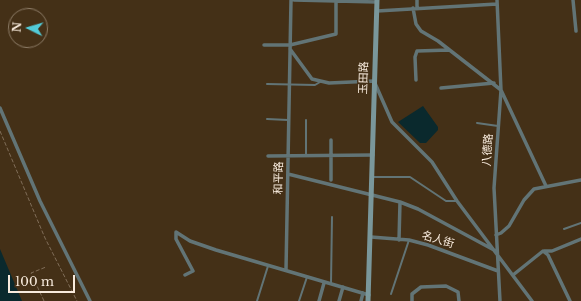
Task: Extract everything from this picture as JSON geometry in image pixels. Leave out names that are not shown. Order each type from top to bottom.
[{"type":"street","name":"和平路","points":[[286,270],[291,0]]},
{"type":"street","name":"玉田路","points":[[294,0],[377,1],[371,237],[366,294],[368,301]]},
{"type":"street","points":[[417,0],[415,8],[416,24],[421,31],[494,83],[501,90],[546,186]]},
{"type":"street","points":[[573,0],[576,31]]},
{"type":"street","points":[[264,45],[290,47],[336,34],[336,1]]},
{"type":"street","points":[[377,11],[497,2]]},
{"type":"street","name":"八德路","points":[[497,2],[501,90],[494,188],[496,252],[500,301]]},
{"type":"street","points":[[290,47],[307,74],[312,79],[320,82],[340,83],[374,81],[392,122],[432,162],[457,201],[532,301]]},
{"type":"street","points":[[416,80],[415,57],[417,51],[449,50]]},
{"type":"street","points":[[441,88],[494,83]]},
{"type":"street","points":[[0,108],[40,201],[90,301]]},
{"type":"street","points":[[331,140],[331,180]]},
{"type":"street","points":[[268,156],[373,155]]},
{"type":"street","points":[[288,174],[371,196],[400,202],[418,209],[496,252]]},
{"type":"street","points":[[496,235],[510,226],[529,193],[534,189],[546,186],[569,184],[581,180]]},
{"type":"street","points":[[399,240],[400,202]]},
{"type":"street","points":[[185,275],[193,271],[176,239],[176,232],[199,244],[324,283],[366,294],[361,301]]},
{"type":"street","name":"名人街","points":[[371,237],[409,240],[428,244],[498,271]]},
{"type":"street","points":[[513,275],[543,251],[552,251],[581,239]]},
{"type":"street","points":[[543,251],[548,255],[570,301]]},
{"type":"street","points":[[319,301],[324,283]]},
{"type":"street","points":[[412,301],[412,294],[421,287],[446,286],[458,292],[459,301]]},
{"type":"street","points":[[339,301],[343,288]]},
{"type":"lane","points":[[267,84],[315,85],[320,82]]},
{"type":"lane","points":[[267,120],[289,120]]},
{"type":"lane","points":[[306,120],[306,156]]},
{"type":"lane","points":[[477,123],[498,126]]},
{"type":"lane","points":[[372,177],[410,178],[446,201],[457,201]]},
{"type":"lane","points":[[331,284],[332,217]]},
{"type":"lane","points":[[564,228],[581,222]]},
{"type":"lane","points":[[391,294],[409,240]]},
{"type":"lane","points":[[256,301],[268,265]]},
{"type":"lane","points":[[299,301],[307,277]]},
{"type":"path","points":[[0,131],[45,238],[77,301]]},
{"type":"path","points":[[44,301],[30,273],[46,267]]},
{"type":"water","points":[[423,106],[438,127],[438,130],[426,143],[420,143],[398,122]]},
{"type":"water","points":[[0,249],[22,301],[0,301]]}]
